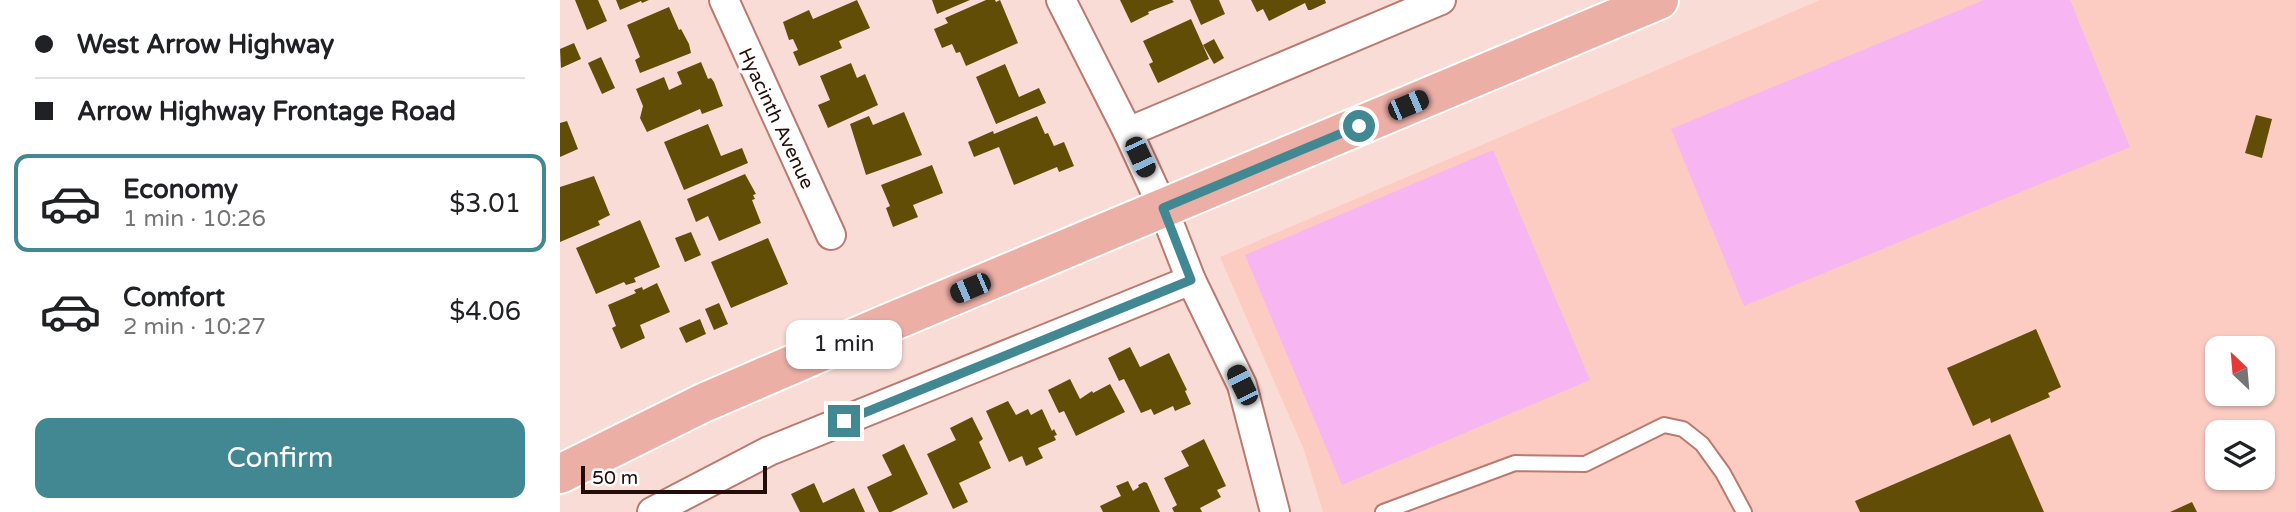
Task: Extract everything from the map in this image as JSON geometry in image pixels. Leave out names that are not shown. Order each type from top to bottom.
[{"type":"main road","points":[[560,474],[703,403],[1659,0]]},
{"type":"street","name":"Hyacinth Avenue","points":[[723,0],[831,235]]},
{"type":"street","points":[[1061,0],[1128,132],[1163,208],[1191,280],[1242,385],[1275,512]]},
{"type":"street","points":[[1128,132],[1383,11],[1441,0]]},
{"type":"street","points":[[652,512],[769,451],[1191,280]]},
{"type":"lane","points":[[1383,512],[1515,463],[1585,464],[1664,425],[1683,429],[1702,444],[1723,473],[1744,512]]},
{"type":"shaded area","points":[[1820,0],[2296,0],[2296,512],[1323,512],[1304,450],[1220,257]]},
{"type":"shaded area","points":[[1984,0],[2070,0],[2130,147],[1744,306],[1671,129]]},
{"type":"shaded area","points":[[1493,150],[1590,380],[1342,485],[1245,255]]},
{"type":"building","points":[[575,0],[598,0],[607,21],[587,30]]},
{"type":"building","points":[[616,0],[649,0],[620,10]]},
{"type":"building","points":[[857,0],[870,28],[839,41],[842,48],[799,66],[793,52],[798,50],[793,39],[789,40],[783,22],[809,10],[813,19]]},
{"type":"building","points":[[932,0],[970,0],[937,14]]},
{"type":"building","points":[[986,0],[1000,0],[1018,43],[966,66],[960,52],[956,53],[952,44],[942,48],[934,29],[948,23],[945,18]]},
{"type":"building","points":[[1120,0],[1174,2],[1148,12],[1149,14],[1131,23]]},
{"type":"building","points":[[1190,0],[1219,0],[1225,14],[1201,25]]},
{"type":"building","points":[[1251,0],[1325,0],[1326,3],[1308,10],[1305,3],[1269,21],[1263,9],[1257,12]]},
{"type":"building","points":[[669,7],[691,53],[640,73],[635,60],[640,57],[627,25]]},
{"type":"building","points":[[1191,19],[1209,59],[1158,83],[1149,64],[1153,62],[1143,41]]},
{"type":"building","points":[[1214,39],[1224,58],[1214,64],[1203,45]]},
{"type":"building","points":[[574,43],[581,59],[561,68],[560,49]]},
{"type":"building","points":[[601,57],[615,88],[602,94],[588,63]]},
{"type":"building","points":[[701,62],[708,79],[711,78],[714,82],[723,106],[702,114],[700,109],[647,132],[640,118],[643,106],[636,89],[664,77],[669,90],[682,84],[677,72]]},
{"type":"building","points":[[851,63],[857,78],[865,74],[878,105],[828,128],[818,105],[830,100],[820,76]]},
{"type":"building","points":[[1005,64],[1019,97],[1039,88],[1046,103],[996,124],[976,77]]},
{"type":"building","points":[[904,112],[922,155],[866,175],[850,124],[869,116],[873,125]]},
{"type":"building","points":[[2256,115],[2272,119],[2262,158],[2245,153]]},
{"type":"building","points":[[1037,116],[1054,146],[1064,142],[1074,166],[1059,172],[1057,167],[1014,185],[999,147],[974,157],[968,142]]},
{"type":"building","points":[[567,121],[578,149],[560,157],[560,123]]},
{"type":"building","points":[[708,124],[721,156],[742,148],[748,163],[684,190],[664,142]]},
{"type":"building","points":[[932,165],[943,193],[913,205],[918,217],[893,227],[886,208],[890,206],[881,185]]},
{"type":"building","points":[[745,174],[756,194],[752,200],[761,223],[719,241],[708,216],[696,222],[687,199]]},
{"type":"building","points":[[594,176],[610,215],[598,221],[600,225],[560,242],[560,187]]},
{"type":"building","points":[[640,220],[660,267],[634,278],[636,282],[626,285],[624,282],[596,294],[576,248]]},
{"type":"building","points":[[691,232],[701,255],[685,262],[675,238]]},
{"type":"building","points":[[768,238],[788,284],[731,308],[711,262]]},
{"type":"building","points":[[657,283],[670,312],[640,325],[645,338],[621,349],[612,328],[616,326],[608,305],[636,293],[634,290],[642,287],[643,290]]},
{"type":"building","points":[[719,303],[728,324],[714,330],[705,309]]},
{"type":"building","points":[[700,319],[706,334],[686,343],[679,328]]},
{"type":"building","points":[[2036,329],[2061,387],[2048,393],[2050,397],[1991,423],[1990,418],[1973,426],[1947,368]]},
{"type":"building","points":[[1130,347],[1140,367],[1169,353],[1191,404],[1175,411],[1173,406],[1154,415],[1151,409],[1141,413],[1124,379],[1119,381],[1108,358]]},
{"type":"building","points":[[1070,379],[1080,399],[1110,384],[1125,412],[1076,436],[1064,411],[1059,413],[1048,390]]},
{"type":"building","points":[[1008,401],[1016,415],[1028,409],[1031,415],[1042,409],[1052,431],[1054,429],[1057,435],[1054,436],[1056,440],[1038,448],[1043,458],[1026,466],[1022,456],[1009,462],[986,411]]},
{"type":"building","points":[[972,417],[983,439],[979,442],[991,468],[959,483],[968,502],[953,509],[927,454],[956,440],[950,428]]},
{"type":"building","points":[[2010,434],[2044,512],[1860,512],[1855,501]]},
{"type":"building","points":[[1204,439],[1226,486],[1217,490],[1221,497],[1200,508],[1202,512],[1174,512],[1172,508],[1177,505],[1164,478],[1189,466],[1181,451]]},
{"type":"building","points":[[904,444],[928,494],[891,512],[879,512],[867,487],[892,475],[882,455]]},
{"type":"building","points":[[1128,481],[1133,491],[1138,485],[1147,483],[1160,512],[1103,512],[1100,506],[1121,496],[1116,486]]},
{"type":"building","points":[[814,483],[823,503],[854,488],[865,512],[800,512],[791,494]]},
{"type":"building","points":[[2192,502],[2197,512],[2170,512]]},
{"type":"route","points":[[844,421],[1191,280],[1163,208],[1359,126]]}]
